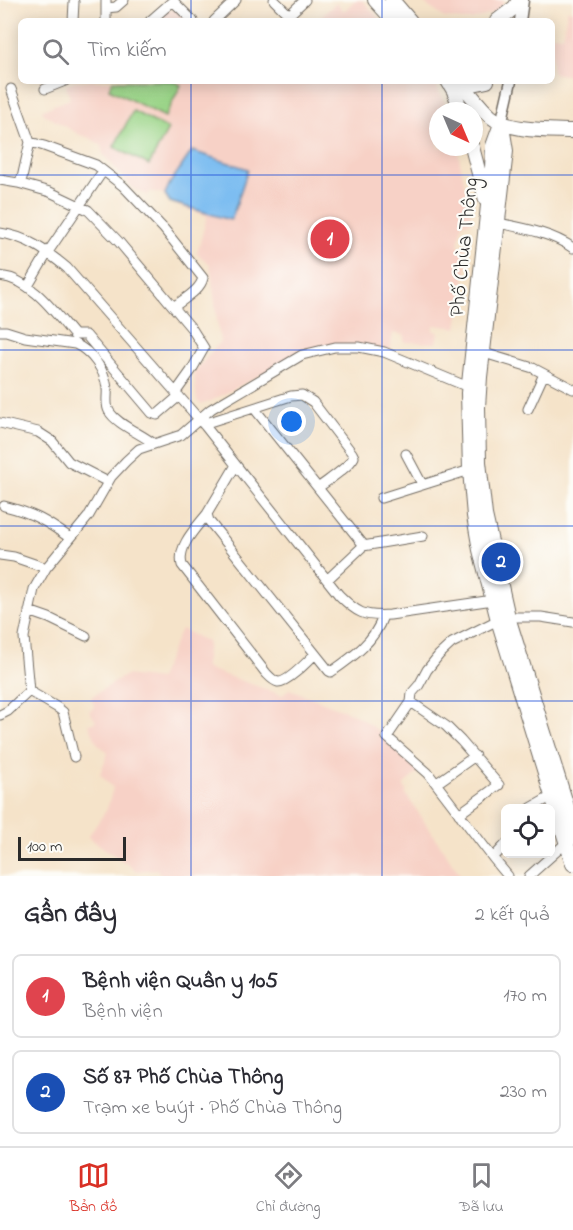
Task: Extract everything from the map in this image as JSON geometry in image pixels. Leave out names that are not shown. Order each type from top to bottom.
[{"type":"highway","points":[[375,0],[391,18]]},
{"type":"highway","points":[[392,0],[407,18]]},
{"type":"highway","points":[[501,18],[521,0]]},
{"type":"highway","points":[[450,84],[458,102]]},
{"type":"highway","points":[[461,84],[490,116],[501,124],[528,129],[573,131]]},
{"type":"highway","name":"Phố Chùa Thông","points":[[501,124],[493,146],[488,211],[493,229],[484,353],[474,389],[479,462],[480,550],[493,600],[503,619],[571,813],[573,864]]},
{"type":"highway","name":"Phố Chùa Thông","points":[[501,124],[506,151],[493,229],[474,389],[470,470],[503,619],[552,796],[571,837]]},
{"type":"highway","points":[[474,156],[488,211]]},
{"type":"main road","points":[[520,18],[521,0]]},
{"type":"main road","points":[[501,124],[510,84]]},
{"type":"street","points":[[106,4],[116,7],[124,0]]},
{"type":"street","points":[[153,18],[173,0],[190,18]]},
{"type":"street","points":[[217,18],[236,0]]},
{"type":"street","points":[[274,0],[289,15],[305,0]]},
{"type":"street","points":[[73,18],[74,2]]},
{"type":"street","points":[[45,89],[58,84]]},
{"type":"street","points":[[11,89],[30,142],[22,178],[18,183]]},
{"type":"street","points":[[30,142],[96,165],[123,186],[155,220],[203,278],[199,287],[174,307]]},
{"type":"street","points":[[28,286],[48,252],[103,171]]},
{"type":"street","points":[[0,180],[50,192],[88,210],[119,242],[174,307],[204,348],[177,394],[157,415],[152,413],[86,335],[74,335],[28,286],[0,276]]},
{"type":"street","points":[[493,229],[536,232],[572,247]]},
{"type":"street","points":[[0,233],[28,241],[48,252],[68,268],[201,422],[350,606],[366,615],[383,616],[493,600]]},
{"type":"street","points":[[0,331],[80,346],[101,370],[107,385],[108,409],[111,414],[154,444]]},
{"type":"street","points":[[201,422],[211,409],[302,355],[335,347],[359,346],[384,352],[474,389]]},
{"type":"street","points":[[484,353],[533,368],[573,389]]},
{"type":"street","points":[[528,409],[544,374]]},
{"type":"street","points":[[29,691],[24,637],[34,589],[46,568],[88,517],[108,482],[139,449],[181,435],[201,422],[302,394],[313,402],[354,457],[318,488]]},
{"type":"street","points":[[254,408],[359,538],[363,546]]},
{"type":"street","points":[[0,423],[47,436],[69,462],[108,482]]},
{"type":"street","points":[[406,454],[422,484]]},
{"type":"street","points":[[236,465],[207,514],[183,547],[180,561],[266,673],[275,681],[286,680],[315,654]]},
{"type":"street","points":[[381,498],[470,470]]},
{"type":"street","points":[[4,506],[41,518],[70,538]]},
{"type":"street","points":[[207,514],[209,521],[329,671],[332,672],[350,659],[375,635],[383,616]]},
{"type":"street","points":[[327,580],[363,546],[423,536]]},
{"type":"street","points":[[0,555],[14,557],[46,568]]},
{"type":"street","points":[[29,611],[86,636]]},
{"type":"street","points":[[508,876],[437,783],[417,762],[388,738],[388,735],[411,702],[412,693],[428,670],[452,643],[503,619],[541,616],[573,622]]},
{"type":"street","points":[[0,715],[8,711],[29,691]]},
{"type":"street","points":[[29,691],[63,712],[74,757]]},
{"type":"street","points":[[411,702],[446,726],[475,756],[499,786],[459,814]]},
{"type":"street","points":[[437,783],[475,756]]},
{"type":"street","points":[[538,804],[552,796]]},
{"type":"street","points":[[529,876],[571,837]]},
{"type":"street","points":[[493,858],[501,849]]},
{"type":"shaded area","points":[[355,0],[362,0],[378,18],[320,18],[336,3],[344,11]]},
{"type":"shaded area","points":[[419,0],[503,0],[497,12],[478,18],[445,18]]},
{"type":"shaded area","points":[[177,6],[189,18],[157,18],[167,9],[172,11]]},
{"type":"shaded area","points":[[567,10],[573,11],[573,76],[555,73],[555,35],[563,36]]},
{"type":"shaded area","points":[[68,84],[435,84],[444,102],[429,102],[429,156],[459,156],[472,222],[462,223],[458,245],[469,250],[457,328],[434,325],[433,331],[439,332],[436,343],[404,342],[404,335],[393,333],[390,353],[359,345],[301,354],[201,404],[197,401],[194,372],[220,342],[210,264],[197,254],[207,216],[170,203],[163,194],[150,191],[148,195],[133,189],[103,154],[101,145],[44,114],[42,110],[70,99],[66,85]]},
{"type":"shaded area","points":[[181,629],[208,642],[205,668],[282,695],[289,689],[354,714],[386,736],[421,770],[403,785],[407,791],[405,793],[461,876],[162,876],[156,869],[137,871],[88,837],[107,809],[113,788],[100,774],[108,753],[97,743],[89,725],[96,721],[89,711],[95,707],[91,697],[126,675],[159,679]]},
{"type":"green space","points":[[112,84],[181,85],[165,117],[109,89]]},
{"type":"green space","points":[[133,111],[168,129],[149,165],[114,147]]},
{"type":"water","points":[[192,151],[248,169],[230,220],[170,202],[165,194]]},
{"type":"place","name":"Bệnh viện Quân y 105","points":[[330,239]]},
{"type":"place","name":"Số 87 Phố Chùa Thông","points":[[501,562]]}]
